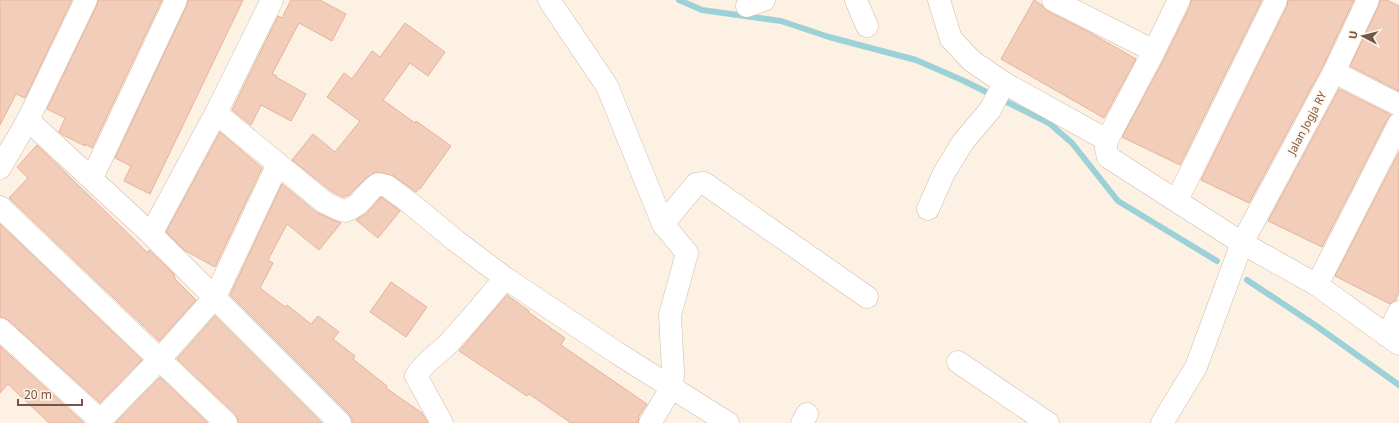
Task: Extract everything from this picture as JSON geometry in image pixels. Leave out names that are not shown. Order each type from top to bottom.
[{"type":"street","points":[[0,168],[28,120],[86,0]]},
{"type":"street","points":[[92,178],[176,0]]},
{"type":"street","points":[[151,234],[216,113],[272,0]]},
{"type":"street","points":[[549,0],[607,86],[663,224],[687,253],[670,315],[673,372],[672,386],[650,423]]},
{"type":"street","points":[[856,0],[866,26]]},
{"type":"street","points":[[939,0],[951,39],[999,93],[1107,140]]},
{"type":"street","points":[[1053,0],[1154,51]]},
{"type":"street","points":[[1179,0],[1107,140],[1106,148],[1108,157],[1242,243],[1317,285],[1393,340],[1399,312]]},
{"type":"street","points":[[1177,200],[1276,0]]},
{"type":"street","name":"Jalan Jogja RY","points":[[1162,423],[1196,367],[1242,243],[1334,72],[1368,0]]},
{"type":"street","points":[[1334,72],[1399,105]]},
{"type":"street","points":[[928,208],[944,173],[963,142],[999,93]]},
{"type":"street","points":[[216,113],[324,202],[338,210],[344,211],[360,202],[372,188],[378,184],[387,186],[505,278],[617,353],[672,386],[728,423]]},
{"type":"street","points":[[28,120],[151,234],[340,423]]},
{"type":"street","points":[[1317,285],[1399,124]]},
{"type":"street","points":[[0,328],[102,422],[215,297],[278,164]]},
{"type":"street","points":[[663,224],[696,184],[704,183],[867,297]]},
{"type":"street","points":[[0,207],[226,423]]},
{"type":"street","points":[[442,423],[416,376],[425,364],[449,343],[505,278]]},
{"type":"street","points":[[958,362],[1048,423]]},
{"type":"building","points":[[0,0],[72,0],[25,98],[16,94],[0,125]]},
{"type":"building","points":[[98,0],[162,0],[92,148],[85,144],[85,146],[59,132],[65,118],[47,109],[97,5]]},
{"type":"building","points":[[188,0],[243,0],[150,194],[124,181],[131,166],[115,158]]},
{"type":"building","points":[[291,0],[320,0],[346,14],[332,41],[299,23],[272,74],[306,94],[291,121],[261,105],[251,125],[232,110],[278,16],[282,18]]},
{"type":"building","points":[[1034,0],[1042,5],[1047,11],[1089,32],[1136,59],[1104,118],[1001,59]]},
{"type":"building","points":[[1191,0],[1262,0],[1180,165],[1122,137],[1165,57],[1190,6]]},
{"type":"building","points":[[1288,0],[1354,0],[1323,66],[1249,203],[1201,180],[1287,6]]},
{"type":"building","points":[[1380,0],[1387,0],[1399,6],[1399,91],[1350,66]]},
{"type":"building","points":[[405,23],[445,52],[428,76],[410,63],[383,100],[451,146],[420,189],[419,188],[416,192],[394,176],[376,172],[365,179],[349,195],[343,197],[331,191],[292,160],[313,134],[335,152],[360,121],[327,97],[344,73],[352,79],[372,51],[380,57]]},
{"type":"building","points":[[1339,89],[1391,115],[1388,118],[1322,247],[1268,221]]},
{"type":"building","points":[[220,132],[262,168],[215,267],[184,250],[166,232]]},
{"type":"building","points":[[37,145],[148,253],[149,250],[174,274],[175,279],[196,300],[159,341],[9,198],[28,178],[17,167]]},
{"type":"building","points":[[1399,152],[1399,292],[1395,301],[1390,304],[1335,276]]},
{"type":"building","points":[[282,184],[316,212],[341,223],[319,250],[287,224],[268,260],[273,263],[260,288],[285,307],[287,305],[311,324],[318,316],[339,332],[333,339],[355,356],[353,359],[387,386],[386,388],[422,413],[428,423],[352,423],[352,419],[349,414],[230,295]]},
{"type":"building","points":[[381,197],[400,211],[378,238],[356,220],[366,214]]},
{"type":"building","points":[[0,224],[142,360],[100,403],[8,320],[0,317]]},
{"type":"building","points":[[391,282],[427,307],[406,337],[370,312]]},
{"type":"building","points":[[507,295],[565,338],[561,345],[647,404],[639,416],[638,423],[571,423],[529,394],[527,396],[459,351]]},
{"type":"building","points":[[215,316],[322,423],[238,423],[238,419],[235,414],[177,359]]},
{"type":"building","points":[[0,346],[84,423],[49,423],[8,384],[0,393]]},
{"type":"building","points":[[160,377],[208,423],[115,423]]},
{"type":"waterway","points":[[679,0],[702,10],[781,21],[829,37],[916,60],[962,80],[1049,123],[1072,143],[1118,201],[1217,261]]},
{"type":"waterway","points":[[1247,280],[1315,325],[1399,385]]}]
